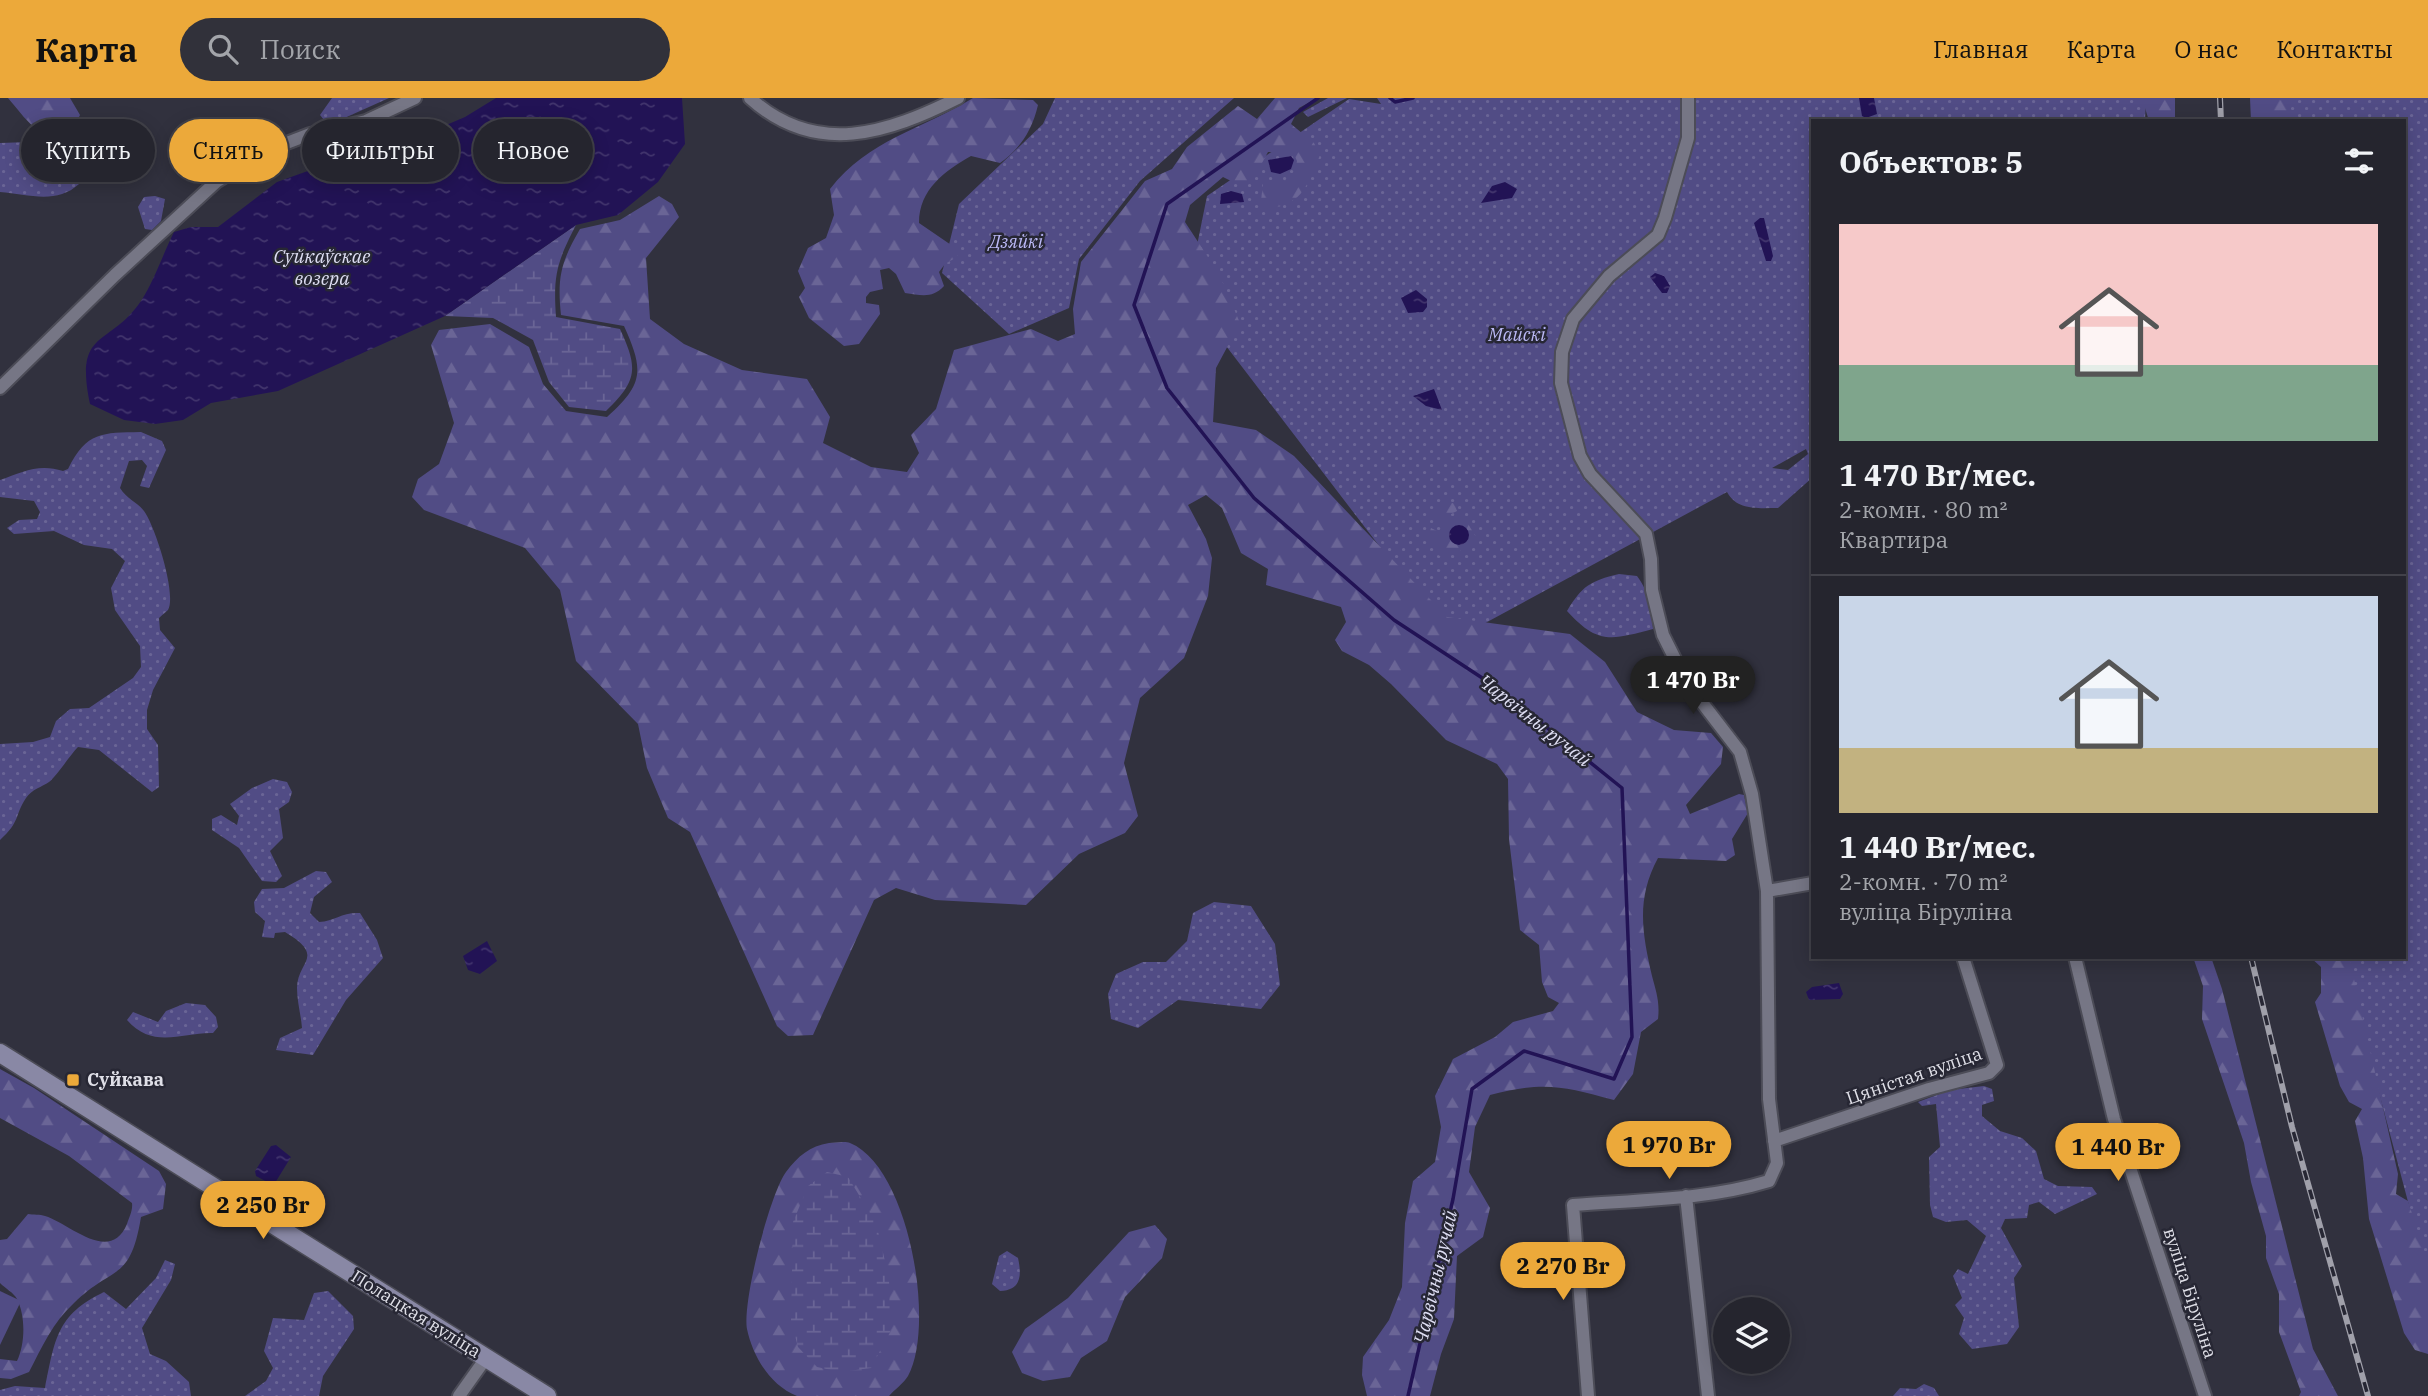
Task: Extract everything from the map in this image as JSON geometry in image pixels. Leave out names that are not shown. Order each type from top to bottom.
[{"type":"main road","name":"Полацкая вуліца","points":[[0,1053],[547,1396]]},
{"type":"street","points":[[0,388],[115,275],[216,182],[266,151],[310,134],[366,121],[415,98]]},
{"type":"street","points":[[750,98],[789,123],[820,135],[864,135],[921,116],[958,98]]},
{"type":"street","points":[[1588,1396],[1573,1205],[1686,1196],[1769,1181],[1777,1163],[1769,1099],[1767,891],[1752,794],[1740,752],[1688,683],[1663,635],[1652,590],[1651,559],[1646,534],[1604,492],[1580,456],[1561,383],[1562,352],[1573,319],[1609,276],[1658,235],[1688,138],[1688,98]]},
{"type":"street","points":[[1767,891],[1811,883]]},
{"type":"street","name":"Цяністая вуліца","points":[[1774,1141],[1929,1089],[1989,1073],[1997,1065],[1964,959]]},
{"type":"street","name":"вуліца Біруліна","points":[[2075,959],[2114,1119],[2205,1396]]},
{"type":"street","points":[[1686,1196],[1708,1396]]},
{"type":"street","points":[[459,1396],[486,1358]]},
{"type":"green space","points":[[8,98],[70,98],[80,115],[78,119],[26,119]]},
{"type":"green space","points":[[332,98],[389,98],[342,119],[323,119],[320,115]]},
{"type":"green space","points":[[973,98],[1033,100],[1038,105],[1025,138],[1000,163],[971,156],[935,182],[923,200],[919,223],[957,249],[957,257],[945,264],[939,272],[944,286],[931,294],[905,293],[896,274],[889,268],[880,270],[883,289],[870,292],[866,303],[879,305],[880,314],[859,344],[844,346],[809,318],[799,297],[805,288],[798,271],[808,248],[826,238],[834,215],[830,189],[861,158]]},
{"type":"green space","name":"Дзяйкі","points":[[1055,98],[1234,98],[1140,181],[1079,259],[1069,308],[1009,334],[942,273],[959,204],[1043,124]]},
{"type":"green space","points":[[1275,98],[1317,98],[1299,108],[1291,124],[1314,143],[1320,155],[1303,191],[1290,202],[1269,209],[1261,201],[1263,183],[1280,183],[1294,175],[1297,161],[1293,152],[1268,152],[1256,174],[1241,186],[1223,177],[1190,205],[1185,222],[1219,274],[1240,323],[1216,368],[1213,422],[1256,430],[1294,456],[1447,617],[1570,634],[1605,662],[1637,712],[1674,730],[1711,733],[1723,747],[1721,764],[1686,805],[1690,814],[1739,794],[1744,795],[1748,813],[1732,839],[1735,855],[1726,861],[1658,858],[1646,888],[1643,916],[1658,1002],[1658,1019],[1641,1032],[1633,1074],[1614,1100],[1553,1087],[1525,1088],[1490,1095],[1475,1127],[1469,1172],[1490,1208],[1483,1237],[1457,1256],[1454,1319],[1430,1396],[1367,1396],[1362,1375],[1363,1357],[1389,1320],[1402,1287],[1405,1223],[1413,1181],[1435,1162],[1441,1127],[1435,1096],[1453,1059],[1495,1037],[1513,1022],[1553,1011],[1559,1003],[1548,997],[1542,982],[1539,945],[1520,930],[1509,839],[1508,779],[1497,764],[1446,740],[1369,665],[1342,651],[1335,640],[1346,622],[1341,607],[1266,585],[1268,569],[1241,553],[1222,508],[1206,495],[1188,505],[1206,539],[1212,558],[1208,596],[1184,658],[1140,698],[1124,763],[1138,816],[1125,833],[1079,854],[1026,905],[935,900],[896,888],[874,900],[813,1035],[788,1036],[777,1026],[690,832],[668,818],[647,768],[638,724],[576,661],[560,590],[525,548],[424,510],[412,497],[418,479],[439,464],[454,423],[431,345],[439,330],[490,324],[529,347],[543,384],[566,411],[607,417],[628,395],[637,376],[637,365],[624,326],[561,315],[560,280],[568,251],[580,229],[620,220],[659,196],[672,204],[679,217],[646,258],[650,319],[684,344],[742,370],[807,379],[830,417],[823,443],[871,467],[907,472],[919,453],[911,435],[936,409],[954,350],[1031,329],[1058,341],[1075,334],[1073,309],[1081,262],[1145,181],[1172,169],[1187,147],[1238,106],[1257,119]]},
{"type":"green space","points":[[1328,98],[1347,98],[1308,117],[1303,112]]},
{"type":"green space","name":"Майскі","points":[[1377,98],[2146,98],[2145,119],[1811,119],[1811,479],[1778,508],[1743,505],[1737,503],[1727,492],[1452,641],[1187,295],[1207,196],[1349,99],[1381,104]],"holes":[[[1806,449],[1808,454],[1788,470],[1772,468]]]},
{"type":"green space","points":[[2142,98],[2175,98],[2175,119],[2148,119]]},
{"type":"green space","points":[[2250,98],[2291,98],[2291,119],[2251,119]]},
{"type":"green space","points":[[2282,98],[2428,98],[2428,1277],[2344,959],[2406,959],[2406,119],[2282,119]]},
{"type":"green space","points":[[21,142],[21,182],[79,184],[61,194],[51,196],[0,192],[0,143]]},
{"type":"green space","points":[[144,197],[165,199],[161,221],[152,230],[145,229],[138,207]]},
{"type":"green space","points":[[576,225],[558,269],[555,290],[556,317],[620,329],[630,354],[632,373],[624,391],[606,411],[569,407],[549,382],[533,340],[493,318],[445,316]]},
{"type":"green space","points":[[141,432],[162,441],[166,450],[149,488],[140,486],[147,466],[142,460],[129,461],[120,488],[149,519],[164,560],[170,590],[168,610],[159,618],[160,630],[175,648],[153,690],[147,710],[147,729],[158,745],[159,787],[152,792],[99,750],[78,747],[52,779],[28,795],[14,823],[0,840],[0,744],[33,742],[50,737],[56,721],[70,709],[89,708],[133,678],[141,667],[140,646],[115,610],[111,588],[125,561],[112,549],[84,545],[54,531],[14,534],[7,528],[19,520],[37,519],[40,512],[34,501],[0,497],[0,480],[38,468],[63,471],[68,469],[82,447],[97,437]]},
{"type":"green space","points":[[1455,503],[1457,511],[1447,516],[1447,519],[1465,519],[1476,537],[1474,546],[1443,557],[1438,555],[1429,535],[1431,528],[1441,533],[1443,526],[1429,516],[1431,511]]},
{"type":"green space","points":[[1619,574],[1637,576],[1650,601],[1653,629],[1626,636],[1597,635],[1567,611],[1588,586]]},
{"type":"green space","points":[[273,779],[287,782],[292,792],[289,802],[279,809],[283,838],[270,851],[282,876],[276,882],[262,881],[239,848],[212,830],[212,819],[221,815],[237,825],[239,816],[230,804],[252,788]]},
{"type":"green space","points":[[316,871],[326,872],[332,882],[314,897],[310,913],[319,922],[360,913],[377,940],[383,958],[346,1000],[313,1055],[276,1050],[280,1038],[302,1028],[297,988],[307,954],[298,940],[285,932],[275,933],[274,938],[262,937],[265,921],[255,912],[254,902],[262,889],[284,888]]},
{"type":"green space","points":[[1214,902],[1251,906],[1275,944],[1280,985],[1261,1009],[1178,1000],[1138,1028],[1111,1019],[1108,994],[1116,974],[1143,962],[1166,962],[1187,941],[1193,913]]},
{"type":"green space","points":[[2194,959],[2212,959],[2222,989],[2313,1349],[2338,1396],[2299,1396],[2301,1392],[2279,1332],[2279,1294],[2266,1258],[2266,1236],[2251,1182],[2244,1143],[2202,1019],[2203,986]]},
{"type":"green space","points":[[2312,959],[2349,959],[2398,1174],[2396,1194],[2408,1201],[2428,1264],[2428,1354],[2415,1350],[2404,1333],[2369,1219],[2363,1158],[2355,1121],[2362,1109],[2349,1102],[2340,1086],[2315,1002],[2321,993],[2321,967]]},
{"type":"green space","points":[[186,1003],[205,1005],[216,1017],[218,1027],[213,1033],[158,1037],[147,1035],[127,1020],[133,1012],[158,1022],[166,1011]]},
{"type":"green space","points":[[0,1069],[34,1088],[159,1171],[166,1184],[163,1209],[141,1217],[137,1238],[126,1263],[67,1310],[48,1335],[29,1372],[11,1379],[0,1378],[0,1359],[17,1361],[23,1339],[23,1322],[17,1299],[0,1283],[0,1240],[7,1239],[28,1214],[45,1216],[89,1238],[110,1241],[120,1236],[127,1224],[132,1203],[69,1156],[0,1118]]},
{"type":"green space","points":[[1984,1086],[1992,1089],[1994,1101],[1982,1105],[1982,1116],[2000,1131],[2022,1138],[2036,1151],[2044,1179],[2058,1186],[2092,1187],[2097,1194],[2055,1214],[2039,1202],[2029,1205],[2027,1218],[2005,1219],[2001,1228],[2022,1266],[2014,1278],[2019,1327],[2007,1344],[1972,1349],[1959,1334],[1964,1318],[1955,1305],[1962,1298],[1953,1276],[1958,1269],[1968,1274],[1986,1236],[1967,1220],[1946,1222],[1933,1217],[1930,1205],[1929,1157],[1940,1147],[1936,1104],[1922,1106],[1918,1102],[1950,1090]]},
{"type":"green space","points":[[829,1143],[850,1143],[871,1158],[888,1182],[902,1214],[912,1249],[918,1286],[916,1352],[908,1376],[889,1396],[797,1396],[779,1385],[764,1369],[747,1329],[753,1273],[772,1202],[786,1172],[800,1157],[810,1149]]},
{"type":"green space","points":[[827,1172],[848,1177],[876,1223],[889,1278],[890,1332],[871,1368],[841,1372],[817,1367],[798,1347],[791,1321],[793,1222],[808,1186]]},
{"type":"green space","points":[[1155,1225],[1167,1239],[1162,1258],[1125,1297],[1107,1341],[1081,1358],[1070,1377],[1043,1381],[1022,1373],[1012,1352],[1025,1329],[1068,1298],[1129,1232]]},
{"type":"green space","points":[[1007,1251],[1018,1258],[1020,1276],[1012,1288],[1000,1291],[992,1284],[999,1256]]},
{"type":"green space","points":[[165,1260],[175,1264],[171,1280],[142,1328],[150,1354],[166,1361],[189,1382],[191,1396],[0,1396],[0,1390],[15,1386],[45,1388],[55,1343],[67,1320],[76,1310],[104,1292],[126,1309],[156,1278]]},
{"type":"green space","points":[[0,1291],[21,1301],[0,1345]]},
{"type":"green space","points":[[328,1291],[353,1316],[354,1329],[323,1376],[319,1396],[245,1396],[266,1381],[273,1368],[264,1351],[273,1318],[304,1320],[314,1293]]},
{"type":"green space","points":[[1924,1384],[1934,1388],[1939,1396],[1893,1396],[1900,1388],[1916,1389]]},
{"type":"water","name":"Суйкаўскае возера","points":[[496,98],[682,98],[685,144],[658,182],[618,215],[576,225],[445,316],[278,391],[211,403],[183,420],[155,424],[124,420],[90,404],[86,380],[91,350],[129,316],[141,301],[174,232],[191,227],[218,227],[277,182],[288,182],[288,178],[302,173],[302,182],[459,182],[459,120]]},
{"type":"water","points":[[1859,98],[1874,98],[1877,114],[1866,118],[1862,116]]},
{"type":"water","points":[[1291,156],[1294,160],[1291,169],[1280,174],[1271,172],[1268,160]]},
{"type":"water","points":[[1505,182],[1517,189],[1512,198],[1481,203],[1492,186]]},
{"type":"water","points":[[1231,191],[1242,194],[1244,202],[1220,204],[1221,194]]},
{"type":"water","points":[[1764,218],[1773,256],[1771,261],[1766,261],[1754,223]]},
{"type":"water","points":[[1655,273],[1664,276],[1670,286],[1667,293],[1662,293],[1650,277]]},
{"type":"water","points":[[1416,290],[1427,299],[1427,307],[1423,312],[1408,313],[1401,298]]},
{"type":"water","points":[[1434,389],[1442,410],[1426,406],[1413,396]]},
{"type":"water","points":[[1455,525],[1463,525],[1469,535],[1463,545],[1455,545],[1449,539],[1449,531]]},
{"type":"water","points":[[487,941],[497,961],[480,974],[468,970],[463,956]]},
{"type":"water","points":[[1839,983],[1843,994],[1840,999],[1809,1000],[1806,992],[1812,987]]},
{"type":"water","points":[[276,1145],[291,1157],[275,1183],[269,1183],[256,1176],[255,1171],[271,1146]]},
{"type":"waterway","name":"Чарвічны ручай","points":[[1318,98],[1167,204],[1134,305],[1167,388],[1254,498],[1394,620],[1499,689],[1622,788],[1632,1037],[1614,1079],[1524,1051],[1472,1089],[1453,1199],[1408,1396]]},
{"type":"waterway","name":"Чарвічны ручай","points":[[1390,98],[1395,102],[1413,98]]},
{"type":"railway","points":[[2220,98],[2221,119]]},
{"type":"railway","points":[[2251,959],[2292,1127],[2368,1396]]},
{"type":"place","name":"Суйкава","points":[[73,1080]]}]
